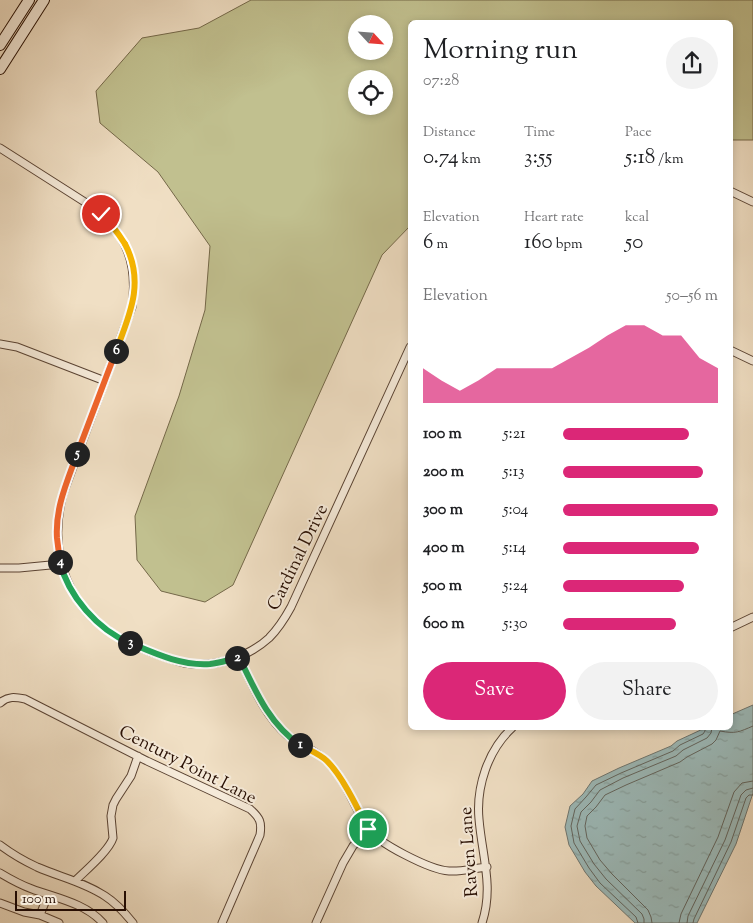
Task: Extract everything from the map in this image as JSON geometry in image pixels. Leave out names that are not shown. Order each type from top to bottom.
[{"type":"main road","points":[[0,45],[29,0]]},
{"type":"main road","points":[[0,69],[44,0]]},
{"type":"street","name":"Cardinal Drive","points":[[0,148],[101,214],[119,234],[130,254],[135,284],[132,307],[63,494],[57,524],[61,564],[70,587],[84,608],[98,623],[124,641],[170,659],[196,664],[212,664],[239,657],[259,646],[270,637],[292,607],[408,352]]},
{"type":"street","points":[[733,192],[753,202]]},
{"type":"street","points":[[0,344],[17,347],[105,381]]},
{"type":"street","points":[[733,351],[753,361]]},
{"type":"street","points":[[0,568],[61,564]]},
{"type":"street","points":[[733,627],[753,617]]},
{"type":"street","points":[[239,657],[269,714],[286,734],[301,745],[322,756],[333,768],[368,829],[380,840],[388,846],[438,869],[450,871],[487,867]]},
{"type":"street","name":"Century Point Lane","points":[[0,703],[5,699],[15,696],[25,699],[138,756],[250,809],[262,824],[260,834],[222,923]]},
{"type":"street","name":"Raven Lane","points":[[484,922],[488,901],[487,867],[479,818],[479,800],[483,777],[490,758],[510,730]]},
{"type":"street","points":[[75,881],[112,842],[111,816],[113,805],[132,776],[138,756]]},
{"type":"street","points":[[316,923],[343,863],[353,846],[368,829]]},
{"type":"street","points":[[0,845],[13,855],[37,867],[87,885],[106,896],[133,923]]},
{"type":"street","points":[[0,873],[24,886],[83,908],[103,923]]},
{"type":"street","points":[[40,915],[48,895]]},
{"type":"street","points":[[0,903],[59,923]]},
{"type":"shaded area","points":[[251,0],[753,0],[753,140],[733,140],[733,20],[408,20],[408,228],[382,255],[233,585],[205,602],[161,591],[137,560],[135,516],[179,396],[205,310],[210,246],[158,172],[100,123],[96,91],[142,38],[199,28]]},
{"type":"water","points":[[753,705],[753,793],[736,844],[697,923],[635,923],[596,886],[569,845],[565,827],[570,806],[583,794],[592,781],[619,768],[671,746],[677,741],[701,730],[733,730],[733,714]]},
{"type":"route","points":[[101,214],[119,234],[130,254],[135,284],[132,307],[60,505],[57,539],[61,564],[70,587],[84,608],[98,623],[124,641],[170,659],[196,664],[212,664],[239,657],[260,699],[277,725],[295,741],[322,756],[327,761],[339,777],[368,829]]}]
